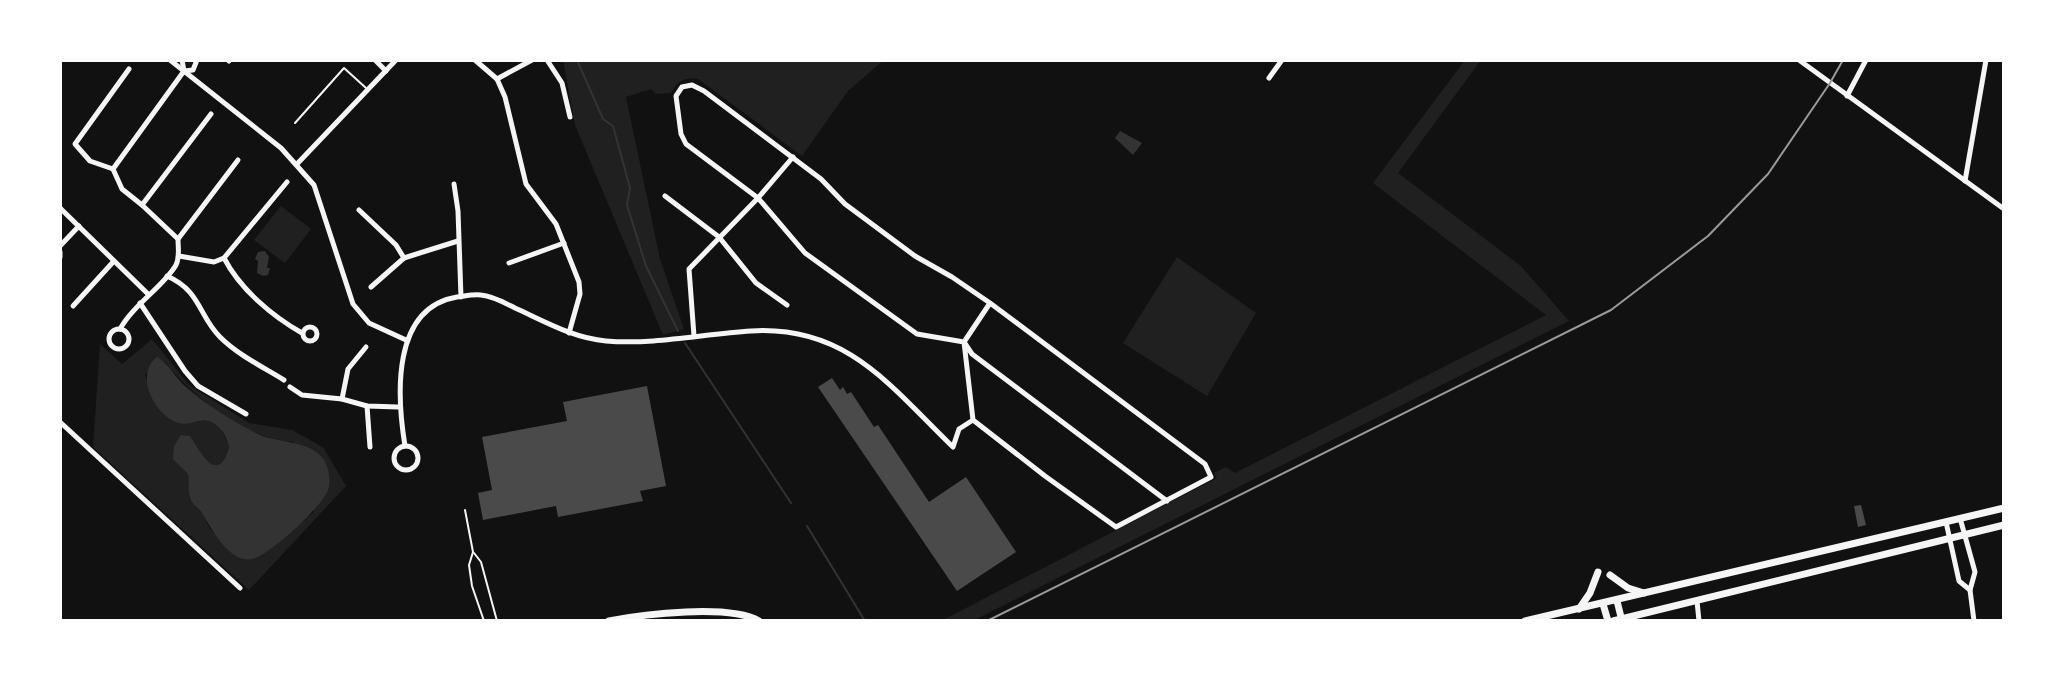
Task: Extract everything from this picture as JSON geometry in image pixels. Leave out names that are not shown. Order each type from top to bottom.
[{"type":"main road","points":[[1525,621],[2004,508]]},
{"type":"main road","points":[[1616,620],[2004,525]]},
{"type":"main road","points":[[1579,609],[1590,593],[1598,572]]},
{"type":"main road","points":[[1610,575],[1628,588],[1646,594]]},
{"type":"main road","points":[[1616,620],[1617,601]]},
{"type":"main road","points":[[1603,604],[1616,620]]},
{"type":"main road","points":[[1647,621],[1657,610]]},
{"type":"main road","points":[[609,621],[697,612],[750,616],[759,621]]},
{"type":"street","points":[[170,60],[297,164],[314,185],[353,304],[369,323],[406,340]]},
{"type":"street","points":[[113,169],[184,71],[182,60]]},
{"type":"street","points":[[184,71],[193,70],[197,60]]},
{"type":"street","points":[[375,60],[386,71]]},
{"type":"street","points":[[297,164],[396,60]]},
{"type":"street","points":[[475,60],[497,79],[505,97],[526,184],[556,224],[579,282],[580,294],[569,333]]},
{"type":"street","points":[[497,79],[532,60]]},
{"type":"street","points":[[547,60],[562,83],[570,117]]},
{"type":"street","points":[[1269,78],[1282,60]]},
{"type":"street","points":[[1799,60],[2004,209]]},
{"type":"street","points":[[1847,96],[1866,60]]},
{"type":"street","points":[[1965,181],[1986,60]]},
{"type":"street","points":[[129,69],[75,144],[90,161],[113,169],[122,189],[178,239]]},
{"type":"street","points":[[990,303],[964,342],[973,420],[1116,527],[1167,501],[1211,477],[1205,464],[990,303],[915,256],[845,204],[821,179],[704,91],[692,85],[682,87],[676,96],[681,134],[686,144],[758,198],[805,253],[917,334],[964,342],[972,354],[1167,501]]},
{"type":"street","points":[[142,205],[211,114]]},
{"type":"street","points":[[694,336],[689,269],[793,157]]},
{"type":"street","points":[[120,329],[176,265],[178,239],[238,160]]},
{"type":"street","points":[[179,256],[214,262],[224,258],[287,182]]},
{"type":"street","points":[[454,184],[461,297]]},
{"type":"street","points":[[665,196],[719,237],[756,283],[787,305]]},
{"type":"street","points":[[60,208],[148,294]]},
{"type":"street","points":[[359,210],[396,245],[404,258]]},
{"type":"street","points":[[60,246],[79,226]]},
{"type":"street","points":[[371,287],[404,258],[458,241]]},
{"type":"street","points":[[509,263],[564,243]]},
{"type":"street","points":[[224,258],[231,271],[265,307],[302,333]]},
{"type":"street","points":[[73,306],[114,261]]},
{"type":"street","points":[[167,276],[182,282],[196,297],[220,337],[284,380]]},
{"type":"street","points":[[405,446],[398,407],[406,340],[431,308],[440,302],[481,294],[569,333],[603,341],[634,342],[784,331],[823,339],[871,369],[953,447],[959,429],[973,420]]},
{"type":"street","points":[[140,303],[198,386],[246,414]]},
{"type":"street","points":[[342,399],[348,369],[366,347]]},
{"type":"street","points":[[290,387],[302,395],[342,399],[367,406],[398,407]]},
{"type":"street","points":[[367,406],[370,447]]},
{"type":"street","points":[[60,422],[240,588]]},
{"type":"street","points":[[405,446],[413,448],[418,458],[412,468],[405,470],[397,467],[394,460],[398,449],[405,446]]},
{"type":"street","points":[[1960,518],[1975,572],[1970,590],[1974,621]]},
{"type":"street","points":[[1946,522],[1947,538],[1959,581],[1970,590]]},
{"type":"street","points":[[1697,601],[1699,621]]},
{"type":"lane","points":[[295,123],[344,68],[368,90]]},
{"type":"lane","points":[[465,510],[473,552],[481,562],[497,621]]},
{"type":"lane","points":[[473,552],[469,565],[472,586],[484,621]]},
{"type":"shaded area","points":[[563,60],[884,60],[848,91],[802,156],[698,79],[682,81],[671,93],[656,94],[651,89],[626,97],[660,259],[684,329],[663,335],[575,125]]},
{"type":"shaded area","points":[[1465,60],[1481,60],[1398,173],[1521,266],[1569,321],[972,621],[941,621],[1217,478],[1214,473],[1226,467],[1235,473],[1546,315],[1373,183]]},
{"type":"shaded area","points":[[1120,131],[1142,143],[1133,155],[1115,138]]},
{"type":"shaded area","points":[[281,206],[311,229],[285,263],[254,240]]},
{"type":"shaded area","points":[[265,251],[269,257],[267,268],[270,268],[268,275],[263,276],[257,273],[258,261],[255,259],[258,252]]},
{"type":"shaded area","points":[[1177,257],[1256,313],[1207,396],[1123,343]]},
{"type":"shaded area","points":[[152,339],[189,385],[249,423],[292,430],[323,447],[346,486],[249,590],[93,447],[100,344],[122,364]],"holes":[[[165,362],[206,402],[240,425],[258,434],[293,442],[314,512],[264,553],[241,558],[210,529],[190,500],[188,474],[173,458],[181,436],[189,436],[214,465],[225,459],[229,447],[221,428],[208,420],[187,423],[155,404],[145,374]]]},
{"type":"shaded area","points":[[157,357],[186,387],[230,419],[266,437],[310,448],[326,463],[329,483],[324,498],[294,529],[260,556],[244,559],[228,550],[191,500],[188,474],[173,459],[174,446],[181,435],[190,436],[204,457],[214,465],[225,459],[229,447],[218,426],[203,420],[179,423],[170,419],[155,404],[147,384],[147,374],[150,364]]},
{"type":"building","points":[[832,378],[840,390],[843,387],[847,394],[851,392],[874,427],[878,425],[929,502],[966,477],[1016,552],[957,591],[818,387]]},
{"type":"building","points":[[647,386],[666,486],[640,491],[643,501],[558,517],[556,506],[483,520],[478,493],[492,490],[482,437],[567,421],[563,402]]},
{"type":"building","points":[[1861,505],[1866,525],[1858,527],[1854,506]]},
{"type":"waterway","points":[[577,60],[603,119],[613,126],[630,188],[627,205],[646,266],[678,331]]},
{"type":"waterway","points":[[685,343],[791,503]]},
{"type":"waterway","points":[[807,526],[865,621]]},
{"type":"railway","points":[[987,621],[1611,310],[1708,236],[1768,174],[1843,60]]}]
